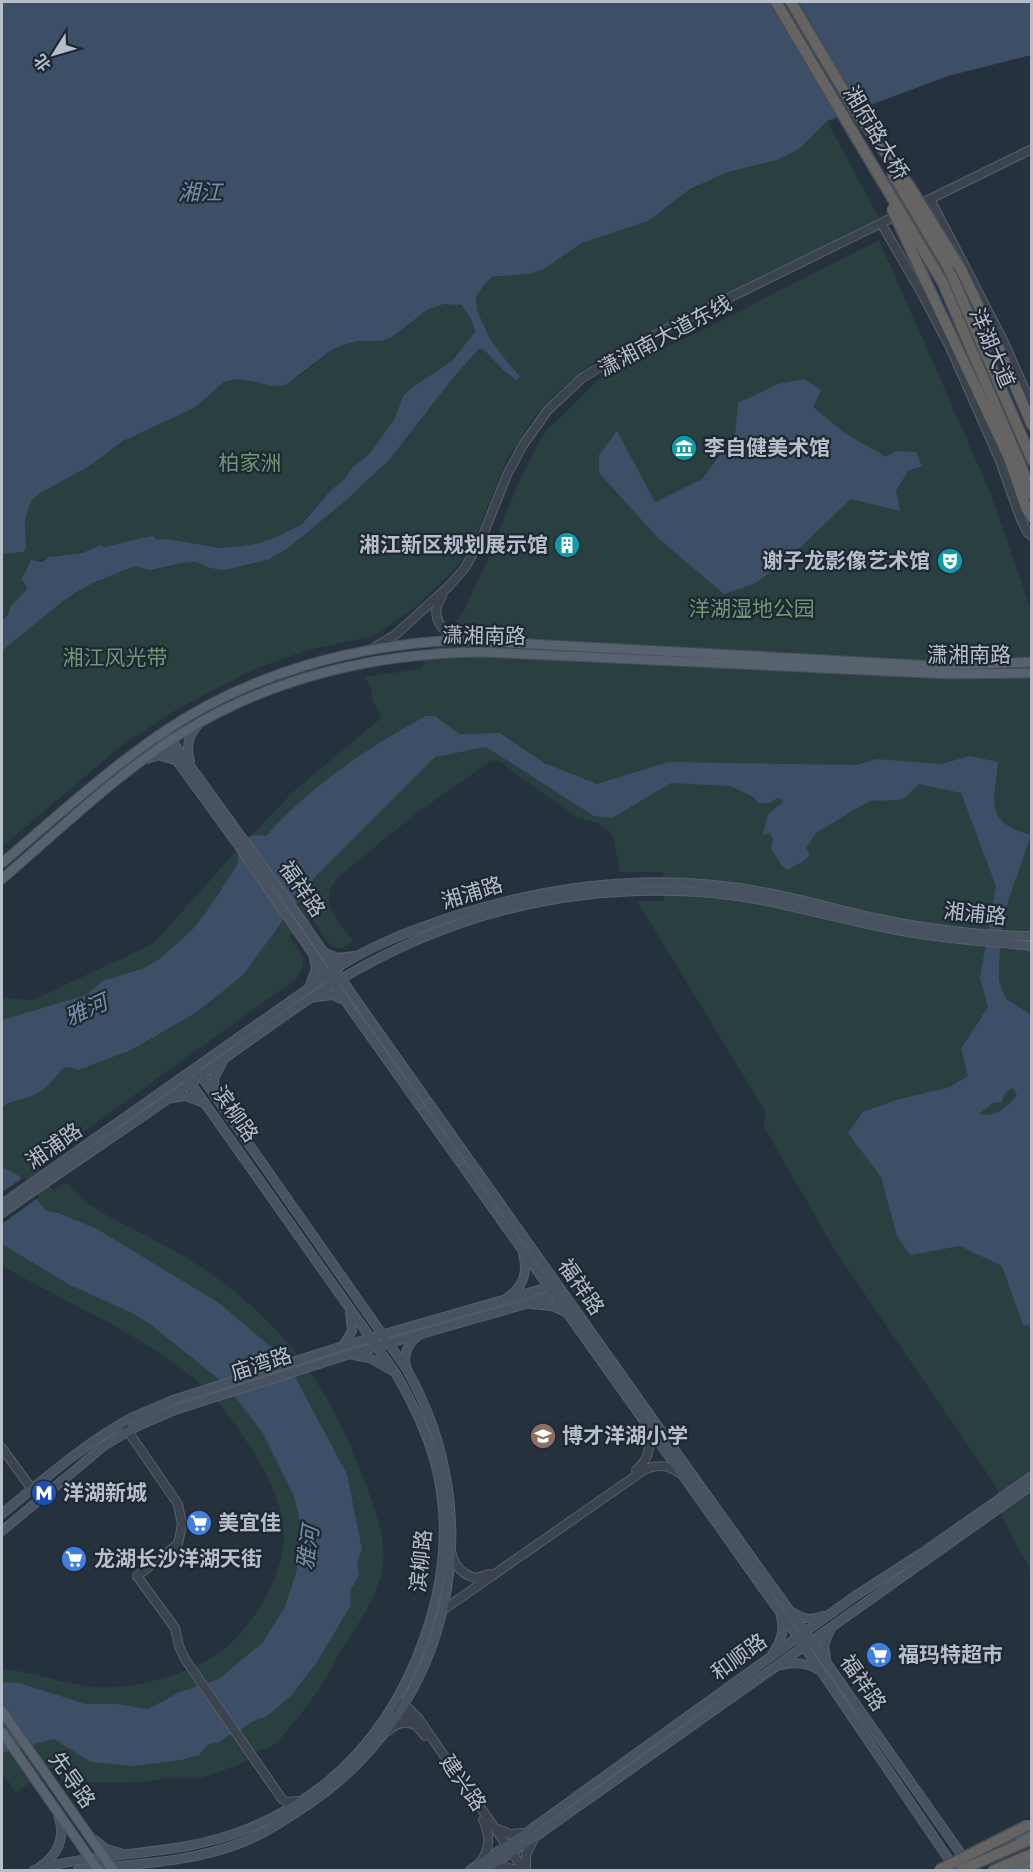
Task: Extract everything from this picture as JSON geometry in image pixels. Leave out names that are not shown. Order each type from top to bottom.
[{"type":"highway","name":"湘府路大桥","points":[[776,2],[943,283]]},
{"type":"highway","name":"湘府路大桥","points":[[791,2],[948,267]]},
{"type":"highway","points":[[857,113],[910,187],[962,271],[1032,425]]},
{"type":"highway","points":[[863,149],[1009,458],[1029,513]]},
{"type":"highway","name":"洋湖大道","points":[[948,267],[1032,460]]},
{"type":"highway","name":"洋湖大道","points":[[943,283],[1032,495]]},
{"type":"highway","points":[[939,1870],[1032,1823]]},
{"type":"highway","points":[[961,1869],[1032,1839]]},
{"type":"highway","points":[[994,1870],[1031,1854]]},
{"type":"highway","points":[[1027,1870],[1032,1869]]},
{"type":"main road","name":"潇湘南路","points":[[2,863],[118,766],[196,711],[258,682],[327,659],[365,651],[407,644],[458,640],[938,666],[1031,662]]},
{"type":"main road","name":"潇湘南路","points":[[2,879],[144,760],[203,721],[269,690],[320,673],[376,660],[440,652],[482,652],[948,674],[1032,673]]},
{"type":"main road","points":[[197,775],[189,757],[189,742],[194,729],[203,721]]},
{"type":"main road","name":"福祥路","points":[[162,733],[181,766],[239,838]]},
{"type":"main road","name":"福祥路","points":[[168,742],[197,775],[302,928],[319,944],[332,972]]},
{"type":"main road","points":[[144,760],[158,755],[165,756],[181,766]]},
{"type":"main road","name":"湘浦路","points":[[2,1214],[47,1177],[185,1075],[332,972],[363,953],[411,931],[491,904],[574,888],[626,883],[674,882],[725,886],[768,893],[878,919],[983,938]]},
{"type":"main road","name":"湘浦路","points":[[2,1204],[166,1101],[310,999],[363,966],[427,935],[491,912],[581,895],[643,890],[702,892],[750,898],[887,928],[1011,940],[1032,946]]},
{"type":"main road","name":"福祥路","points":[[302,928],[309,946],[332,972],[521,1247],[555,1289],[570,1318],[798,1638],[807,1643]]},
{"type":"main road","name":"湘浦路","points":[[1011,940],[1032,936]]},
{"type":"main road","points":[[319,944],[331,956],[337,958],[363,953]]},
{"type":"main road","points":[[305,991],[312,982],[315,969],[309,946]]},
{"type":"main road","points":[[310,999],[319,995],[332,995],[352,1002],[352,981],[363,966]]},
{"type":"main road","name":"福祥路","points":[[352,1002],[555,1289],[787,1606],[805,1632],[807,1643],[936,1838],[961,1869]]},
{"type":"main road","points":[[217,1099],[213,1085],[214,1078],[228,1056]]},
{"type":"main road","name":"滨柳路","points":[[34,1870],[67,1862],[166,1851],[218,1840],[280,1814],[301,1801],[354,1758],[412,1691],[425,1666],[443,1610],[451,1551],[449,1498],[438,1440],[429,1413],[409,1372],[195,1068]]},
{"type":"main road","name":"滨柳路","points":[[78,1870],[112,1869],[180,1859],[227,1848],[277,1826],[324,1795],[366,1757],[384,1734],[414,1668],[433,1612],[440,1577],[443,1538],[440,1492],[429,1444],[414,1407],[398,1377],[185,1075]]},
{"type":"main road","points":[[166,1101],[173,1097],[186,1096],[197,1099],[207,1106]]},
{"type":"main road","points":[[496,1302],[512,1294],[523,1280],[525,1270],[521,1247]]},
{"type":"main road","name":"庙湾路","points":[[2,1514],[80,1450],[133,1417],[173,1400],[370,1337],[496,1302],[555,1289]]},
{"type":"main road","name":"庙湾路","points":[[2,1531],[105,1445],[138,1426],[175,1410],[347,1355],[522,1305],[555,1289]]},
{"type":"main road","points":[[343,1346],[352,1331],[348,1305]]},
{"type":"main road","points":[[522,1305],[553,1306],[559,1308],[570,1318]]},
{"type":"main road","points":[[364,1308],[375,1319],[391,1327],[414,1326]]},
{"type":"main road","points":[[409,1372],[405,1359],[406,1351],[414,1338],[421,1334]]},
{"type":"main road","points":[[347,1355],[370,1358],[389,1368],[398,1377]]},
{"type":"main road","name":"和顺路","points":[[535,1832],[805,1632],[1032,1476]]},
{"type":"main road","name":"和顺路","points":[[470,1870],[482,1868],[535,1832],[835,1625],[1032,1485]]},
{"type":"main road","points":[[787,1606],[803,1618],[817,1618],[833,1612]]},
{"type":"main road","points":[[768,1659],[780,1642],[782,1633],[783,1625],[777,1609]]},
{"type":"main road","points":[[774,1667],[797,1662],[826,1671],[824,1645],[835,1625]]},
{"type":"main road","name":"福祥路","points":[[826,1671],[946,1835],[961,1869]]},
{"type":"main road","name":"先导路","points":[[2,1711],[112,1869]]},
{"type":"main road","name":"先导路","points":[[2,1732],[98,1869]]},
{"type":"main road","points":[[34,1870],[58,1850],[62,1831],[57,1811]]},
{"type":"main road","points":[[84,1829],[106,1849],[129,1854]]},
{"type":"main road","points":[[961,1869],[1032,1832]]},
{"type":"main road","points":[[946,1835],[962,1852],[969,1856],[984,1857]]},
{"type":"main road","points":[[936,1838],[944,1858],[939,1870]]},
{"type":"main road","points":[[145,1870],[161,1861]]},
{"type":"main road","points":[[1015,1870],[1032,1863]]},
{"type":"street","name":"潇湘南大道东线","points":[[458,640],[440,626],[436,613],[437,604],[465,573],[476,556],[523,450],[546,417],[570,393],[593,374],[648,342],[1032,151]]},
{"type":"street","points":[[930,200],[1003,340],[1032,406]]},
{"type":"street","name":"潇湘南大道东线","points":[[365,651],[394,635],[441,593],[470,562],[513,461],[548,410],[568,389],[595,369],[642,342],[882,224]]},
{"type":"street","points":[[882,224],[950,347],[1000,461],[1020,517],[1027,532],[1032,536]]},
{"type":"street","points":[[451,1551],[455,1563],[464,1573],[476,1578],[488,1574],[643,1464],[650,1444],[643,1421]]},
{"type":"street","points":[[121,1424],[175,1505],[179,1524],[176,1542],[134,1576],[170,1626],[185,1659],[280,1800],[282,1808],[280,1814]]},
{"type":"street","points":[[2,1448],[37,1501]]},
{"type":"street","points":[[2,1455],[30,1490]]},
{"type":"street","points":[[443,1610],[648,1468],[666,1467],[678,1472],[684,1478]]},
{"type":"street","points":[[412,1691],[411,1702],[418,1718]]},
{"type":"street","points":[[398,1707],[418,1727],[487,1821],[500,1831],[510,1834],[535,1832],[527,1849],[525,1870]]},
{"type":"street","name":"建兴路","points":[[398,1707],[418,1718],[507,1850],[525,1870]]},
{"type":"street","points":[[384,1734],[398,1724],[408,1723],[418,1727]]},
{"type":"street","points":[[280,1800],[301,1801]]},
{"type":"street","points":[[487,1821],[489,1842],[482,1868],[506,1867],[517,1870]]},
{"type":"street","points":[[507,1850],[517,1870]]},
{"type":"green space","name":"湘江风光带","points":[[827,121],[879,218],[599,359],[549,400],[533,419],[506,461],[477,533],[462,559],[419,604],[380,632],[369,637],[309,650],[255,669],[179,708],[121,746],[2,847],[2,651],[75,593],[127,569],[136,567],[150,570],[196,562],[210,568],[248,566],[267,560],[287,549],[343,503],[390,459],[453,378],[480,349],[484,350],[502,370],[517,381],[520,376],[489,337],[477,310],[476,299],[483,286],[492,277],[529,274],[558,260],[582,243],[648,221],[690,189],[728,172],[777,160],[798,149]]},
{"type":"green space","name":"洋湖湿地公园","points":[[879,240],[991,494],[1031,610],[1031,1571],[1003,1519],[997,1488],[836,1252],[764,1127],[765,1111],[637,901],[664,901],[663,872],[620,872],[614,840],[609,831],[598,823],[577,818],[500,762],[492,760],[414,815],[337,878],[331,887],[329,904],[336,918],[354,941],[336,948],[328,942],[312,919],[289,936],[303,961],[297,978],[36,1166],[53,1191],[67,1182],[82,1199],[101,1212],[204,1269],[234,1291],[284,1339],[305,1365],[340,1422],[368,1490],[379,1524],[383,1558],[379,1582],[372,1600],[326,1679],[278,1742],[272,1746],[255,1752],[244,1763],[198,1779],[165,1778],[143,1782],[65,1783],[53,1767],[16,1792],[2,1773],[2,1669],[86,1686],[111,1687],[153,1681],[196,1666],[220,1652],[245,1628],[256,1613],[274,1579],[280,1561],[283,1527],[276,1497],[264,1469],[213,1396],[164,1356],[2,1266],[2,998],[33,1000],[154,943],[294,791],[381,718],[372,698],[371,687],[364,677],[420,669],[463,612],[486,564],[520,479],[545,432],[603,375],[701,331]]},
{"type":"green space","name":"柏家洲","points":[[452,303],[461,307],[467,314],[475,332],[452,361],[403,396],[394,420],[369,454],[351,469],[346,478],[331,490],[302,523],[261,543],[241,546],[220,548],[167,539],[157,540],[153,536],[31,561],[22,579],[27,589],[2,620],[2,554],[24,552],[26,548],[25,519],[31,501],[39,494],[91,465],[123,441],[194,408],[224,382],[237,379],[270,386],[303,374],[330,351],[343,345],[358,341],[382,341],[392,337],[427,310]]},
{"type":"water","name":"湘江","points":[[2,2],[1031,2],[1031,55],[948,76],[827,121],[799,149],[777,160],[728,172],[690,189],[648,221],[582,243],[544,269],[529,274],[492,277],[476,298],[477,310],[489,337],[520,376],[517,381],[484,350],[479,349],[453,378],[390,459],[343,503],[287,549],[268,560],[225,570],[210,568],[196,562],[150,570],[136,567],[127,569],[75,593],[2,651],[2,620],[8,615],[10,607],[27,589],[22,579],[31,560],[42,562],[49,557],[82,553],[101,545],[104,547],[153,536],[157,540],[167,539],[220,548],[241,546],[261,543],[302,524],[331,490],[346,478],[351,469],[369,454],[394,420],[403,396],[452,361],[475,332],[471,319],[461,305],[444,304],[427,310],[392,337],[382,341],[358,341],[330,351],[286,385],[270,386],[237,379],[224,382],[194,408],[123,441],[91,465],[39,494],[31,501],[25,519],[26,548],[24,552],[2,554]]},
{"type":"water","points":[[804,379],[821,390],[813,407],[845,433],[886,457],[896,451],[916,452],[922,466],[908,471],[896,491],[900,511],[851,499],[790,557],[756,583],[724,594],[659,539],[599,473],[599,455],[617,431],[655,502],[702,479],[735,435],[738,403],[778,384]]},
{"type":"water","name":"雅河","points":[[426,716],[435,716],[459,734],[500,733],[544,763],[597,784],[668,762],[858,765],[876,759],[941,764],[970,756],[998,762],[995,809],[1005,824],[1031,835],[1002,919],[999,981],[1006,999],[1031,1015],[1031,1326],[1023,1325],[1002,1266],[960,1246],[910,1255],[897,1236],[881,1177],[848,1133],[863,1112],[896,1100],[950,1087],[968,1076],[961,1049],[988,1007],[980,978],[996,886],[961,793],[919,784],[906,797],[898,800],[870,801],[816,833],[806,848],[810,855],[787,870],[771,849],[773,839],[770,833],[763,835],[768,814],[783,802],[782,799],[777,798],[770,803],[759,803],[752,796],[730,786],[671,783],[612,818],[594,816],[486,747],[435,757],[314,878],[243,975],[197,1012],[131,1050],[78,1070],[71,1067],[63,1068],[39,1092],[2,1107],[2,1020],[86,995],[103,981],[144,968],[161,958],[193,929],[207,911],[238,864],[238,851],[248,837],[266,836],[320,785],[362,754]],"holes":[[[1013,1088],[1017,1095],[1010,1104],[996,1113],[979,1114],[993,1103],[1002,1102],[1004,1095],[1011,1089]]]},
{"type":"water","name":"雅河","points":[[2,1167],[19,1176],[46,1211],[58,1213],[97,1229],[219,1303],[276,1351],[295,1377],[347,1474],[362,1550],[357,1562],[359,1575],[350,1591],[351,1605],[317,1662],[291,1696],[267,1716],[251,1722],[221,1741],[208,1745],[199,1755],[181,1760],[133,1766],[91,1762],[54,1739],[2,1753],[2,1682],[19,1683],[86,1704],[117,1704],[148,1709],[180,1692],[219,1679],[262,1643],[285,1607],[296,1573],[303,1534],[294,1496],[263,1433],[226,1385],[154,1327],[134,1314],[72,1286],[2,1244]]},
{"type":"pier","points":[[771,2],[799,2],[862,111],[840,119]]},
{"type":"pier","points":[[24,1177],[39,1197],[2,1224],[2,1192]]},
{"type":"place","name":"李自健美术馆","points":[[684,448]]},
{"type":"place","name":"湘江新区规划展示馆","points":[[567,545]]},
{"type":"place","name":"谢子龙影像艺术馆","points":[[950,561]]},
{"type":"place","name":"博才洋湖小学","points":[[543,1436]]},
{"type":"place","name":"洋湖新城","points":[[44,1493]]},
{"type":"place","name":"美宜佳","points":[[199,1523]]},
{"type":"place","name":"龙湖长沙洋湖天街","points":[[74,1559]]},
{"type":"place","name":"福玛特超市","points":[[879,1655]]}]
